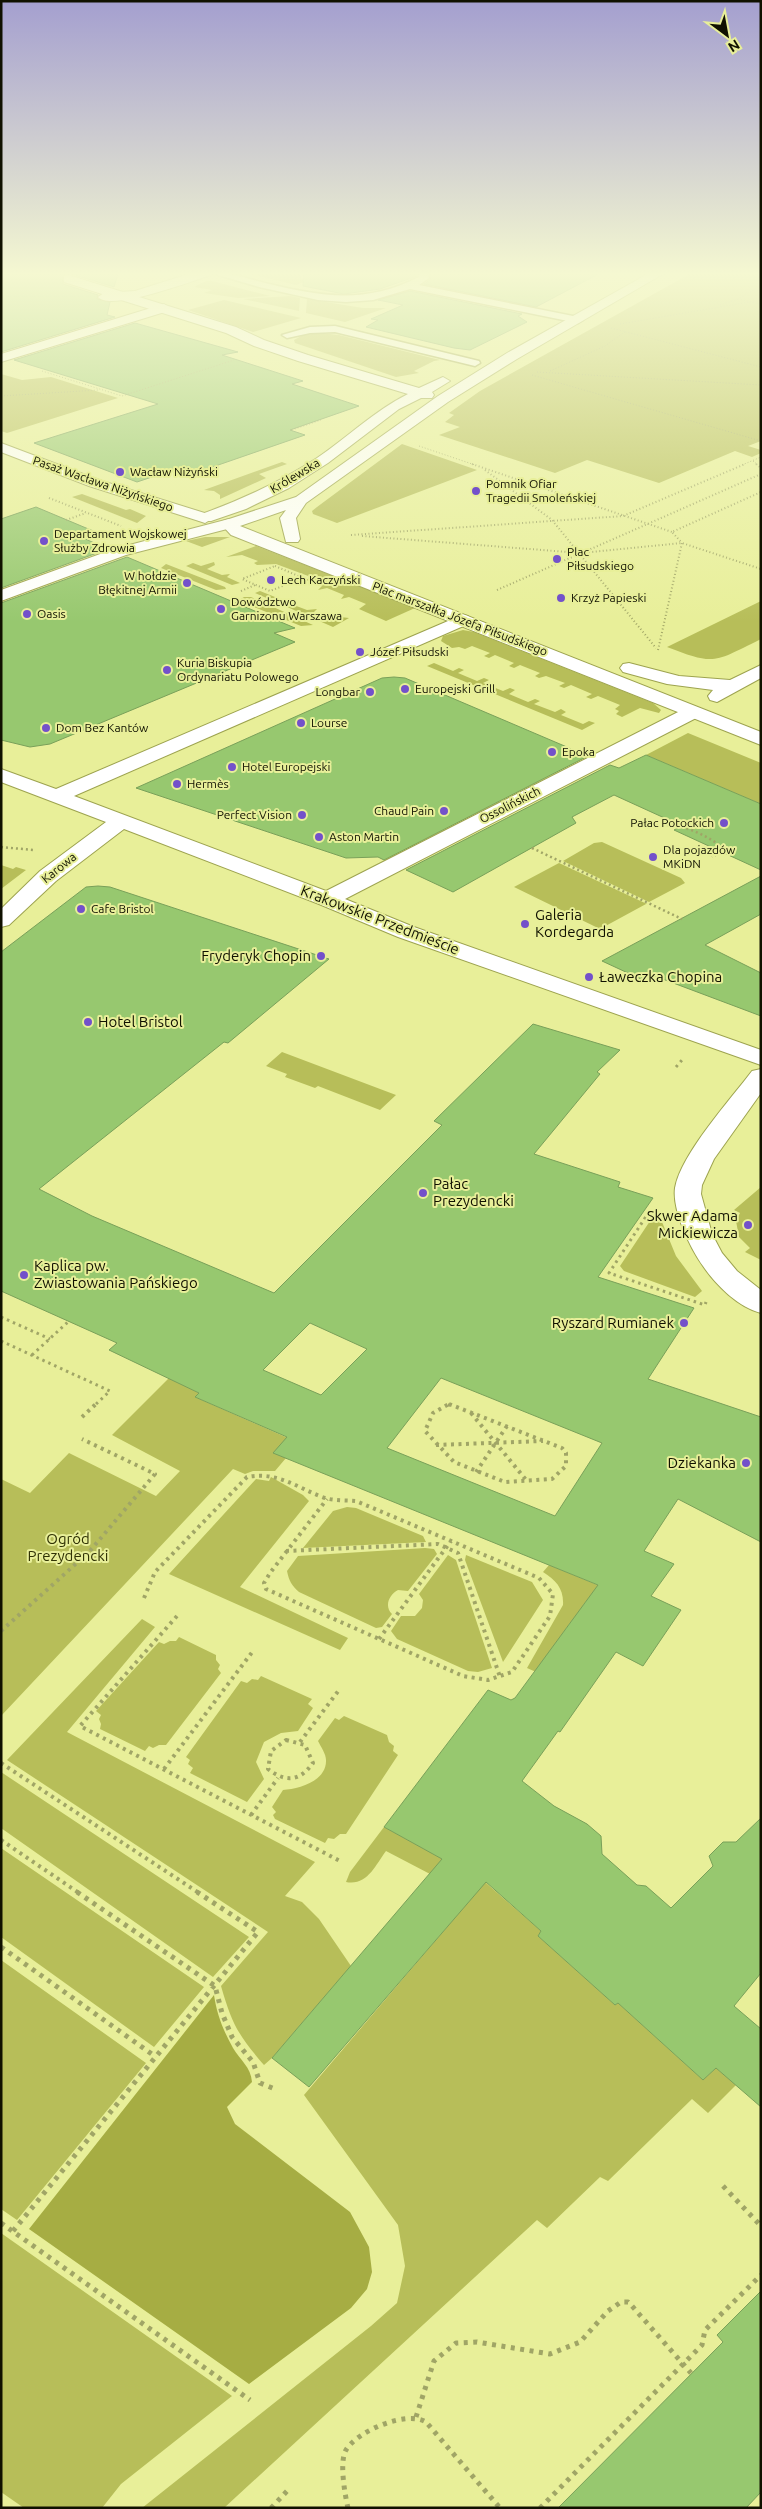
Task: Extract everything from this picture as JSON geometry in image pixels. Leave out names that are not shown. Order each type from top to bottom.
[{"type":"street","points":[[403,388],[443,399]]},
{"type":"street","name":"Królewska","points":[[120,552],[152,536],[240,506],[284,484],[323,460],[394,406],[428,388]]},
{"type":"street","name":"Królewska","points":[[301,500],[461,388]]},
{"type":"street","name":"Pasaż Wacława Niżyńskiego","points":[[1,447],[94,483],[229,524]]},
{"type":"street","points":[[229,524],[301,500]]},
{"type":"street","points":[[292,539],[288,518],[301,500]]},
{"type":"street","name":"Królewska","points":[[1,596],[120,552],[229,524]]},
{"type":"street","name":"Plac marszałka Józefa Piłsudskiego","points":[[229,524],[251,524],[343,561],[449,598],[552,638]]},
{"type":"street","name":"Plac marszałka Józefa Piłsudskiego","points":[[229,524],[237,532],[761,739]]},
{"type":"street","points":[[57,796],[462,620]]},
{"type":"street","points":[[615,662],[660,679],[730,686],[761,670]]},
{"type":"street","name":"Ossolińskich","points":[[327,899],[692,712],[730,686]]},
{"type":"street","name":"Krakowskie Przedmieście","points":[[1,775],[327,899],[406,932],[761,1058]]},
{"type":"street","name":"Karowa","points":[[1,920],[48,876],[121,821]]},
{"type":"street","points":[[761,1076],[700,1161],[688,1187],[690,1208],[704,1250],[716,1267],[761,1304]]},
{"type":"path","points":[[96,388],[122,396],[147,388]]},
{"type":"path","points":[[578,388],[761,441]]},
{"type":"path","points":[[1,396],[102,390]]},
{"type":"path","points":[[292,430],[320,420]]},
{"type":"path","points":[[413,444],[672,532],[682,543]]},
{"type":"path","points":[[761,457],[623,516],[351,535],[581,553],[682,543],[761,569]]},
{"type":"path","points":[[753,460],[761,468]]},
{"type":"path","points":[[157,477],[184,468]]},
{"type":"path","points":[[482,468],[552,520],[581,553],[658,651],[682,543]]},
{"type":"path","points":[[497,590],[761,474]]},
{"type":"path","points":[[672,532],[761,492]]},
{"type":"path","points":[[49,498],[118,526]]},
{"type":"path","points":[[66,520],[87,513]]},
{"type":"path","points":[[275,566],[303,578],[270,591],[242,579],[255,574],[275,566]]},
{"type":"path","points":[[251,572],[255,574]]},
{"type":"path","points":[[241,591],[255,585]]},
{"type":"path","points":[[647,828],[666,823],[677,825],[721,846],[721,852],[712,857]]},
{"type":"path","points":[[696,834],[701,831]]},
{"type":"path","points":[[1,847],[39,850]]},
{"type":"path","points":[[532,848],[682,919]]},
{"type":"path","points":[[676,1067],[682,1060]]},
{"type":"path","points":[[661,1211],[647,1215],[609,1273],[705,1305],[709,1298]]},
{"type":"path","points":[[1,1316],[50,1339]]},
{"type":"path","points":[[32,1355],[69,1321]]},
{"type":"path","points":[[1,1341],[110,1391],[82,1417]]},
{"type":"path","points":[[449,1404],[470,1412],[562,1448],[566,1453],[566,1466],[552,1479],[505,1482],[454,1462],[436,1445],[425,1430],[430,1416],[437,1408],[449,1404]]},
{"type":"path","points":[[470,1412],[528,1482]]},
{"type":"path","points":[[476,1472],[506,1426]]},
{"type":"path","points":[[1,1631],[89,1552],[155,1474],[82,1439]]},
{"type":"path","points":[[436,1445],[546,1441]]},
{"type":"path","points":[[144,1598],[155,1572],[247,1477],[257,1474],[280,1476],[327,1499],[356,1501],[539,1578],[553,1594],[554,1602],[550,1616],[512,1672],[488,1680],[478,1680],[463,1676],[266,1589],[264,1583],[327,1499]]},
{"type":"path","points":[[379,1639],[451,1541]]},
{"type":"path","points":[[286,1552],[438,1544],[458,1553],[500,1677]]},
{"type":"path","points":[[177,1616],[80,1726],[340,1860]]},
{"type":"path","points":[[164,1769],[253,1651]]},
{"type":"path","points":[[300,1742],[339,1690]]},
{"type":"path","points":[[286,1740],[300,1742],[310,1750],[313,1763],[306,1773],[292,1780],[278,1778],[268,1769],[266,1757],[273,1746],[286,1740]]},
{"type":"path","points":[[1,1763],[258,1932],[13,2231]]},
{"type":"path","points":[[251,1815],[278,1778]]},
{"type":"path","points":[[1,1840],[215,1986],[222,2013],[232,2037],[254,2062],[260,2082],[275,2089]]},
{"type":"path","points":[[1,1947],[156,2057]]},
{"type":"path","points":[[722,2186],[761,2226]]},
{"type":"path","points":[[1,2223],[250,2400]]},
{"type":"path","points":[[540,2508],[702,2345],[705,2330],[761,2275]]},
{"type":"path","points":[[416,2417],[434,2361],[456,2344],[477,2342],[550,2354],[580,2342],[608,2311],[621,2302],[628,2302],[632,2306],[691,2373]]},
{"type":"path","points":[[348,2508],[344,2465],[346,2450],[362,2435],[385,2423],[416,2417],[426,2422],[500,2508]]},
{"type":"path","points":[[271,2508],[288,2490]]},
{"type":"green space","points":[[1,388],[86,388],[118,398],[7,433],[1,431]]},
{"type":"green space","points":[[485,388],[761,388],[761,441],[748,446],[761,450],[761,453],[752,457],[735,451],[659,483],[587,460],[555,473],[439,435],[460,427],[445,422],[454,415],[449,413]]},
{"type":"green space","points":[[402,444],[477,470],[337,523],[313,514],[312,511],[317,507]]},
{"type":"green space","points":[[282,462],[287,464],[259,474],[266,478],[220,499],[220,495],[214,491],[204,490]]},
{"type":"green space","points":[[82,494],[146,516],[137,523],[72,497]]},
{"type":"green space","points":[[205,537],[230,537],[202,547],[186,541]]},
{"type":"green space","points":[[256,546],[415,608],[386,621],[359,609],[366,604],[349,597],[341,599],[344,595],[327,588],[318,590],[322,586],[306,580],[311,577],[276,564],[257,565],[254,563],[258,561],[242,555],[226,557]]},
{"type":"green space","points":[[214,562],[215,565],[207,569],[222,575],[230,574],[227,577],[240,583],[232,585],[186,566],[193,563],[201,566]]},
{"type":"green space","points":[[166,564],[226,589],[216,590],[161,568]]},
{"type":"green space","points":[[260,591],[285,601],[294,599],[295,601],[291,604],[307,610],[317,609],[313,613],[330,620],[340,617],[349,618],[333,627],[255,593]]},
{"type":"green space","points":[[251,597],[313,625],[301,626],[242,602],[241,599]]},
{"type":"green space","points":[[761,601],[761,639],[733,653],[715,659],[706,659],[667,647]]},
{"type":"green space","points":[[463,630],[474,632],[653,703],[661,710],[659,713],[640,708],[622,717],[616,714],[619,711],[615,709],[620,705],[598,696],[591,699],[586,697],[592,694],[571,685],[564,688],[559,686],[565,683],[546,676],[539,678],[535,676],[540,673],[520,665],[514,668],[509,666],[514,663],[495,655],[489,658],[484,656],[490,653],[472,646],[465,649],[459,647],[452,648],[441,641],[443,636]]},
{"type":"green space","points":[[434,663],[453,671],[459,668],[464,670],[458,673],[477,681],[484,678],[489,680],[483,683],[503,691],[510,688],[515,690],[509,694],[528,702],[535,699],[540,701],[534,704],[555,712],[561,709],[566,712],[561,715],[583,724],[589,721],[595,723],[582,730],[427,666]]},
{"type":"green space","points":[[688,733],[761,763],[761,804],[646,755]]},
{"type":"green space","points":[[602,842],[681,878],[685,883],[649,902],[563,861],[594,843]]},
{"type":"green space","points":[[559,863],[647,904],[600,929],[514,887]]},
{"type":"green space","points":[[1,865],[13,869],[16,867],[26,870],[1,889]]},
{"type":"green space","points":[[282,1052],[396,1095],[380,1110],[318,1086],[315,1088],[285,1077],[287,1074],[266,1066]]},
{"type":"green space","name":"Skwer Adama Mickiewicza","points":[[761,1187],[761,1260],[745,1252],[750,1248],[739,1237],[736,1221],[740,1213],[734,1210]]},
{"type":"green space","points":[[650,1221],[662,1222],[676,1256],[702,1291],[695,1297],[624,1271],[620,1266]]},
{"type":"green space","name":"Ogród Prezydencki","points":[[169,1378],[199,1393],[195,1397],[299,1443],[277,1449],[274,1452],[286,1458],[275,1471],[253,1471],[245,1474],[233,1469],[1,1716],[1,1479],[30,1493],[69,1453],[156,1496],[180,1471],[112,1435]]},
{"type":"green space","points":[[271,1477],[303,1495],[309,1501],[240,1587],[348,1638],[340,1650],[169,1574],[256,1479],[269,1481]]},
{"type":"green space","points":[[347,1507],[356,1508],[423,1536],[426,1542],[303,1548],[333,1511]]},
{"type":"green space","points":[[434,1549],[437,1554],[408,1591],[398,1590],[392,1595],[388,1608],[392,1614],[382,1627],[376,1628],[299,1592],[291,1583],[287,1571],[298,1556]]},
{"type":"green space","points":[[448,1555],[456,1560],[492,1668],[478,1672],[468,1671],[397,1639],[391,1631],[401,1616],[415,1616],[422,1608],[423,1600],[419,1594]]},
{"type":"green space","points":[[466,1555],[532,1582],[543,1600],[503,1662],[465,1560]]},
{"type":"green space","points":[[549,1565],[600,1586],[583,1605],[585,1606],[570,1623],[536,1672],[527,1668],[563,1605],[561,1590],[552,1578],[543,1572]]},
{"type":"green space","points":[[142,1619],[155,1627],[67,1732],[315,1862],[285,1896],[302,1902],[319,1919],[351,1966],[264,2065],[237,2028],[221,1986],[268,1932],[7,1760]]},
{"type":"green space","points":[[179,1637],[216,1655],[216,1660],[220,1665],[218,1669],[221,1673],[166,1745],[159,1745],[153,1748],[149,1746],[145,1751],[100,1729],[99,1719],[101,1715],[96,1711],[159,1642],[164,1644],[176,1641]]},
{"type":"green space","points":[[261,1676],[312,1699],[308,1704],[313,1708],[298,1731],[281,1733],[264,1742],[256,1762],[264,1779],[247,1802],[190,1773],[193,1768],[188,1764],[190,1760],[186,1757],[241,1681],[247,1683],[252,1679],[258,1680]]},
{"type":"green space","points":[[344,1716],[387,1735],[389,1742],[394,1746],[393,1751],[398,1755],[346,1834],[340,1834],[334,1839],[328,1838],[325,1843],[275,1819],[273,1815],[276,1812],[272,1807],[283,1790],[304,1786],[322,1773],[326,1758],[318,1741],[335,1718],[339,1720]]},
{"type":"green space","points":[[1,1772],[249,1937],[213,1977],[1,1828]]},
{"type":"green space","points":[[384,1827],[485,1882],[541,1931],[538,1936],[615,2005],[618,2003],[703,2080],[716,2068],[736,2085],[708,2113],[692,2099],[608,2181],[600,2177],[547,2228],[537,2220],[224,2508],[142,2508],[371,2326],[397,2303],[405,2266],[398,2225],[304,2095],[470,1900],[430,1874],[386,1851],[365,1878],[360,1881],[346,1882],[350,1872]]},
{"type":"green space","points":[[1,1848],[204,1987],[154,2047],[1,1937]]},
{"type":"green space","points":[[1,1960],[146,2063],[17,2220],[1,2209]]},
{"type":"green space","points":[[214,1995],[226,2035],[247,2068],[252,2082],[227,2107],[235,2124],[350,2212],[369,2247],[372,2272],[367,2289],[351,2308],[249,2384],[29,2229]]},
{"type":"green space","points":[[1,2233],[232,2396],[121,2484],[102,2508],[24,2508],[1,2492]]},
{"type":"building","points":[[106,388],[304,388],[359,406],[290,430],[305,435],[198,472],[182,467],[137,482],[34,443],[158,404]]},
{"type":"building","points":[[36,507],[98,533],[83,538],[108,549],[1,588],[1,519]]},
{"type":"building","points":[[127,557],[295,628],[274,633],[295,642],[50,744],[30,747],[1,740],[1,603]]},
{"type":"building","name":"Hotel Europejski","points":[[382,678],[405,678],[588,756],[384,860],[378,857],[346,858],[136,788]]},
{"type":"building","name":"Pałac Potockich","points":[[646,755],[761,804],[761,870],[674,830],[682,826],[614,795],[572,817],[576,823],[453,892],[406,870],[610,765],[619,768]]},
{"type":"building","points":[[761,876],[761,914],[705,945],[761,973],[761,1016],[652,975],[643,980],[602,961]]},
{"type":"building","points":[[86,887],[110,887],[329,959],[228,1043],[224,1042],[39,1189],[92,1216],[274,1293],[442,1125],[434,1121],[533,1024],[620,1050],[597,1072],[600,1074],[534,1154],[620,1182],[618,1187],[653,1198],[598,1277],[694,1308],[648,1379],[761,1417],[761,1542],[678,1499],[644,1551],[674,1564],[651,1596],[681,1610],[643,1666],[616,1652],[560,1732],[558,1731],[522,1781],[554,1806],[587,1824],[601,1836],[602,1854],[637,1885],[646,1886],[671,1908],[713,1866],[709,1856],[723,1842],[736,1842],[761,1818],[761,1973],[734,2006],[761,2029],[761,2107],[716,2068],[703,2080],[618,2003],[615,2005],[538,1936],[541,1931],[486,1882],[309,2087],[272,2058],[442,1859],[384,1827],[488,1690],[511,1700],[515,1698],[598,1585],[273,1453],[287,1437],[195,1397],[199,1393],[109,1350],[117,1343],[1,1291],[1,952]],"holes":[[[310,1323],[367,1349],[321,1395],[263,1370]],[[441,1378],[602,1443],[555,1516],[387,1448]]]},
{"type":"building","points":[[761,2291],[761,2492],[746,2508],[558,2508],[723,2342],[717,2335]]},
{"type":"place","name":"Wacław Niżyński","points":[[120,472]]},
{"type":"place","name":"Pomnik Ofiar Tragedii Smoleńskiej","points":[[476,491]]},
{"type":"place","name":"Departament Wojskowej Służby Zdrowia","points":[[44,541]]},
{"type":"place","name":"Plac Piłsudskiego","points":[[557,559]]},
{"type":"place","name":"Lech Kaczyński","points":[[271,580]]},
{"type":"place","name":"W hołdzie Błękitnej Armii","points":[[187,583]]},
{"type":"place","name":"Krzyż Papieski","points":[[561,598]]},
{"type":"place","name":"Dowództwo Garnizonu Warszawa","points":[[221,609]]},
{"type":"place","name":"Oasis","points":[[27,614]]},
{"type":"place","name":"Józef Piłsudski","points":[[360,652]]},
{"type":"place","name":"Kuria Biskupia Ordynariatu Polowego","points":[[167,670]]},
{"type":"place","name":"Europejski Grill","points":[[405,689]]},
{"type":"place","name":"Longbar","points":[[370,692]]},
{"type":"place","name":"Lourse","points":[[301,723]]},
{"type":"place","name":"Dom Bez Kantów","points":[[46,728]]},
{"type":"place","name":"Epoka","points":[[552,752]]},
{"type":"place","name":"Hotel Europejski","points":[[232,767]]},
{"type":"place","name":"Hermès","points":[[177,784]]},
{"type":"place","name":"Chaud Pain","points":[[444,811]]},
{"type":"place","name":"Perfect Vision","points":[[302,815]]},
{"type":"place","name":"Pałac Potockich","points":[[724,823]]},
{"type":"place","name":"Aston Martin","points":[[319,837]]},
{"type":"place","name":"Dla pojazdów MKiDN","points":[[653,857]]},
{"type":"place","name":"Cafe Bristol","points":[[81,909]]},
{"type":"place","name":"Galeria Kordegarda","points":[[525,924]]},
{"type":"place","name":"Fryderyk Chopin","points":[[321,956]]},
{"type":"place","name":"Ławeczka Chopina","points":[[589,977]]},
{"type":"place","name":"Hotel Bristol","points":[[88,1022]]},
{"type":"place","name":"Pałac Prezydencki","points":[[423,1193]]},
{"type":"place","name":"Skwer Adama Mickiewicza","points":[[748,1225]]},
{"type":"place","name":"Kaplica pw. Zwiastowania Pańskiego","points":[[24,1275]]},
{"type":"place","name":"Ryszard Rumianek","points":[[684,1323]]},
{"type":"place","name":"Dziekanka","points":[[746,1463]]}]
